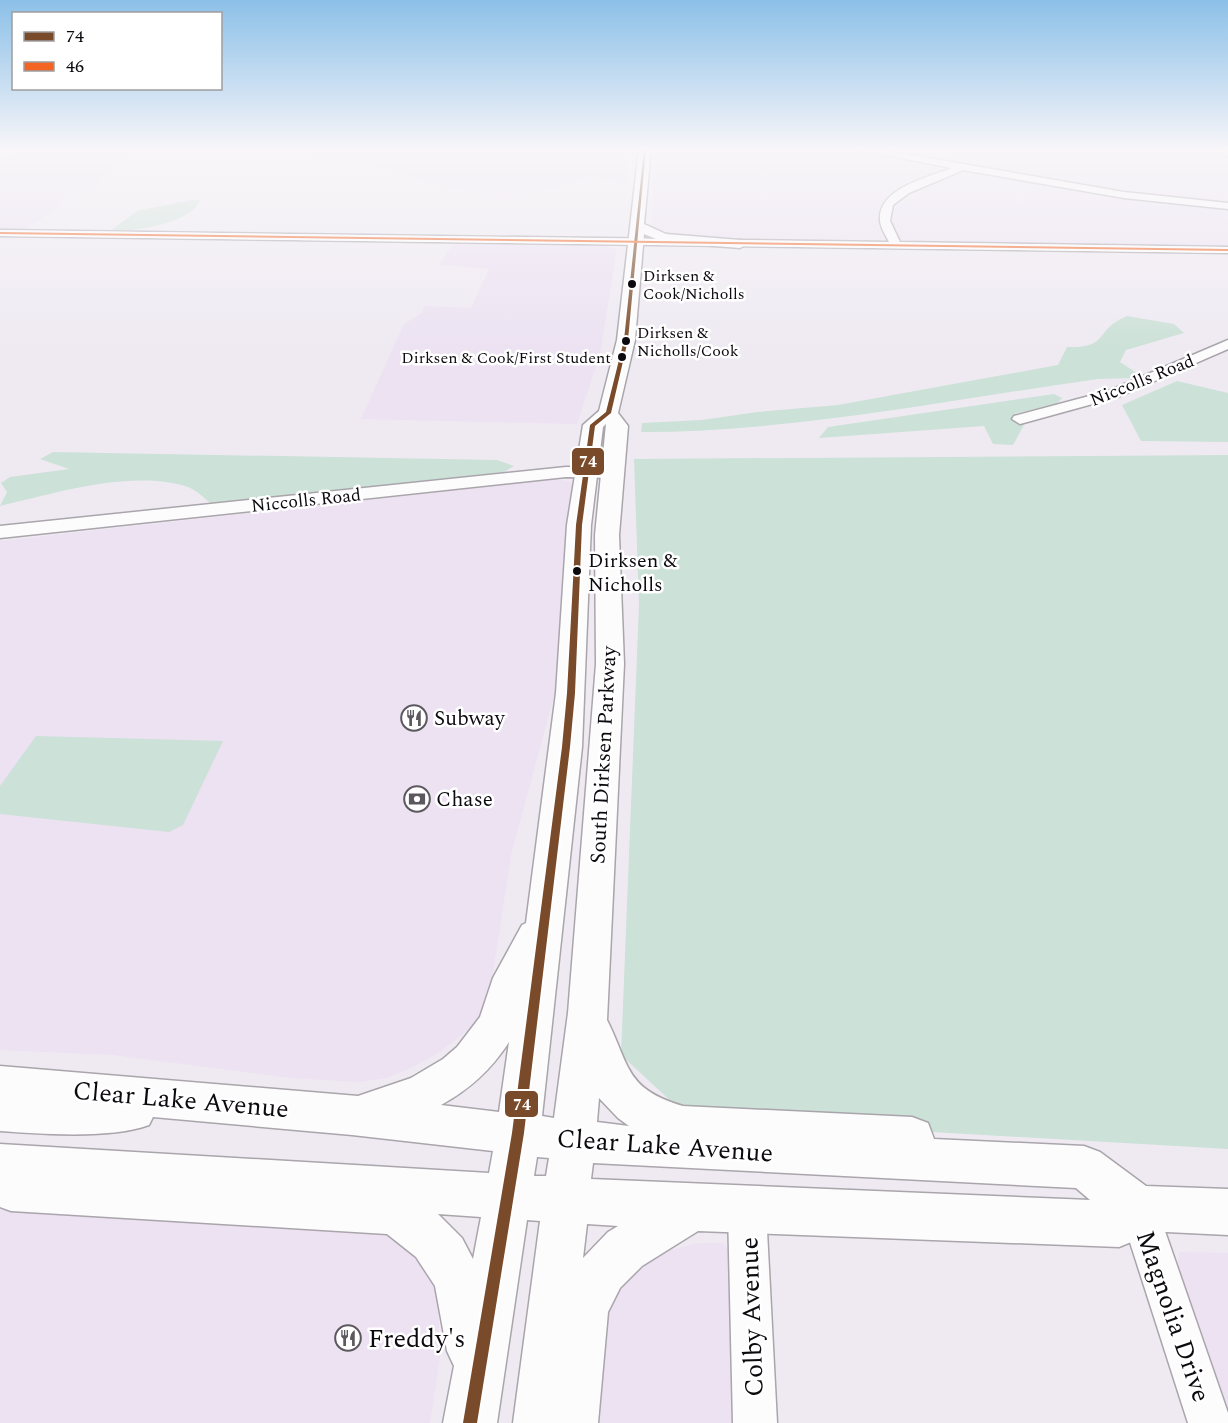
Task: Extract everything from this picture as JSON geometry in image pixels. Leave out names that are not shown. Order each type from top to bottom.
[{"type":"main road","name":"South Dirksen Parkway","points":[[540,1423],[588,1013],[607,730],[610,645],[607,535],[593,425],[608,413],[626,340],[638,215]]},
{"type":"main road","points":[[637,226],[663,238],[740,244]]},
{"type":"main road","points":[[651,257],[662,251],[711,244]]},
{"type":"main road","points":[[631,289],[650,274]]},
{"type":"main road","name":"South Dirksen Parkway","points":[[473,1399],[518,1132],[545,916],[571,693],[579,525],[599,472]]},
{"type":"main road","points":[[352,1115],[418,1096],[458,1074],[497,1026],[507,992],[545,916]]},
{"type":"main road","points":[[588,1013],[602,1067],[630,1103],[658,1119],[683,1126],[931,1139],[962,1161]]},
{"type":"main road","name":"Clear Lake Avenue","points":[[0,1084],[518,1132],[577,1120],[622,1146],[1084,1167],[1138,1208]]},
{"type":"main road","points":[[0,1111],[42,1114],[147,1111],[202,1101]]},
{"type":"main road","points":[[0,1165],[747,1211],[1119,1224],[1138,1208],[1228,1212]]},
{"type":"main road","points":[[0,1180],[11,1189],[394,1212],[419,1227],[438,1243],[455,1268],[463,1296],[473,1399]]},
{"type":"main road","points":[[571,1423],[583,1307],[603,1271],[625,1249],[693,1208]]},
{"type":"street","points":[[886,215],[885,221],[896,245]]},
{"type":"street","points":[[0,233],[1228,250]]},
{"type":"street","name":"Niccolls Road","points":[[1020,419],[1113,394],[1228,344]]},
{"type":"street","name":"Niccolls Road","points":[[0,532],[566,472],[599,472]]},
{"type":"street","name":"Magnolia Drive","points":[[1138,1208],[1210,1423]]},
{"type":"street","name":"Colby Avenue","points":[[747,1211],[755,1423]]},
{"type":"shaded area","points":[[0,215],[46,215],[21,232],[0,232]]},
{"type":"shaded area","points":[[652,215],[1228,215],[1228,246],[677,239],[651,229]]},
{"type":"shaded area","points":[[456,241],[601,245],[617,249],[600,354],[577,424],[361,419],[404,324],[423,312],[423,306],[471,308],[489,269],[438,265]]},
{"type":"shaded area","points":[[556,479],[568,481],[575,486],[558,681],[511,855],[491,986],[484,1008],[472,1027],[440,1052],[411,1068],[387,1078],[359,1082],[291,1078],[113,1055],[0,1050],[0,541]]},
{"type":"shaded area","points":[[0,1195],[372,1230],[392,1237],[419,1260],[438,1296],[440,1357],[430,1423],[0,1423]]},
{"type":"shaded area","points":[[699,1243],[723,1243],[732,1254],[742,1423],[591,1423],[602,1330],[617,1295],[630,1276],[651,1259],[670,1250]]},
{"type":"shaded area","points":[[1180,1252],[1228,1253],[1228,1422],[1180,1274],[1177,1263]]},
{"type":"green space","points":[[131,215],[185,215],[147,228],[110,231]]},
{"type":"green space","points":[[1127,316],[1174,324],[1184,333],[1126,350],[1120,362],[1143,377],[1140,378],[1098,379],[813,421],[698,431],[641,432],[642,423],[702,420],[757,412],[838,405],[1058,365],[1067,347],[1090,345],[1117,321]]},
{"type":"green space","points":[[1177,381],[1228,393],[1228,442],[1141,441],[1122,405]]},
{"type":"green space","points":[[1054,394],[1062,398],[1057,404],[1014,414],[1024,425],[1013,445],[993,444],[984,426],[819,438],[828,427]]},
{"type":"green space","points":[[53,452],[497,460],[514,466],[504,472],[214,506],[188,487],[166,482],[143,481],[94,485],[0,506],[7,492],[1,483],[10,477],[69,469],[40,459]]},
{"type":"green space","points":[[1228,455],[1228,1149],[689,1118],[621,1055],[639,605],[634,459]]},
{"type":"green space","points":[[36,736],[223,741],[183,825],[169,832],[0,814],[0,786]]},
{"type":"transit line","name":"74","points":[[470,1423],[518,1133],[566,747],[571,693],[579,525],[593,425],[608,413],[626,340],[638,215]]},
{"type":"transit line","name":"46","points":[[0,233],[1228,250]]},
{"type":"place","name":"Dirksen & Cook/Nicholls","points":[[632,284]]},
{"type":"place","name":"Dirksen & Nicholls/Cook","points":[[626,341]]},
{"type":"place","name":"Dirksen & Cook/First Student","points":[[622,357]]},
{"type":"place","name":"Dirksen & Nicholls","points":[[577,571]]},
{"type":"place","name":"Subway","points":[[414,718]]},
{"type":"place","name":"Chase","points":[[417,799]]},
{"type":"place","name":"Freddy's","points":[[348,1338]]}]
